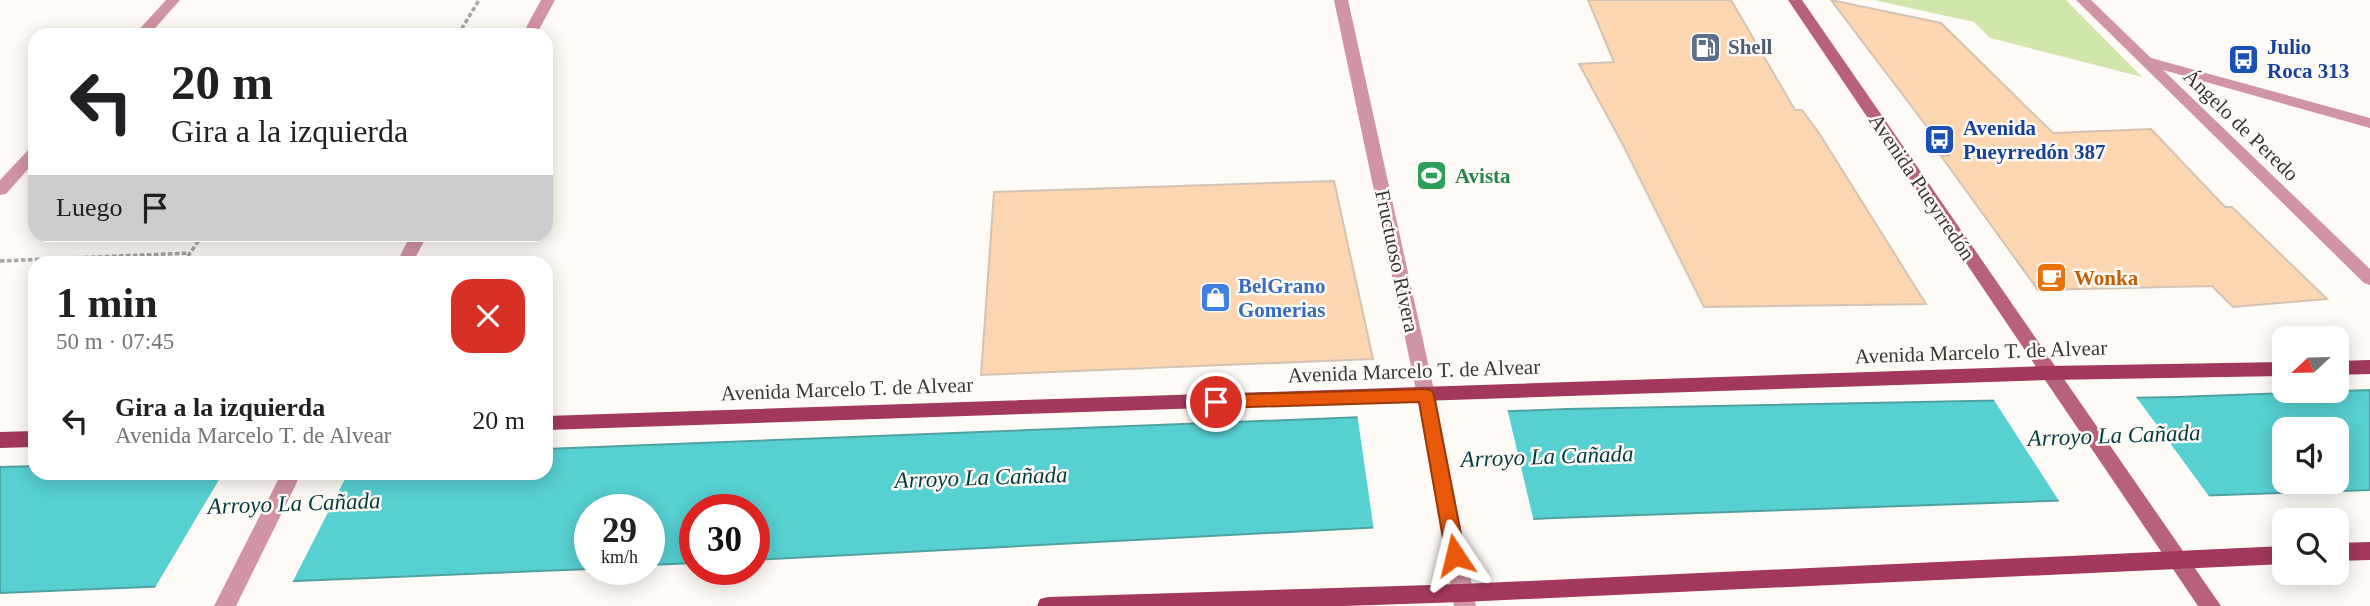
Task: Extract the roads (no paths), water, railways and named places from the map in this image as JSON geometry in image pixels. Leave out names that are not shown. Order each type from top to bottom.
[{"type":"main road","name":"Avenida Pueyrredón","points":[[1795,0],[2049,373],[2180,559]]},
{"type":"main road","points":[[2349,368],[2370,367]]},
{"type":"main road","name":"Avenida Marcelo T. de Alvear","points":[[553,423],[2049,373],[2272,369]]},
{"type":"main road","points":[[0,440],[28,439]]},
{"type":"main road","points":[[2349,552],[2370,551]]},
{"type":"main road","points":[[1048,606],[1463,600],[2272,555]]},
{"type":"main road","points":[[2180,559],[2210,606]]},
{"type":"street","points":[[147,28],[173,0]]},
{"type":"street","points":[[532,28],[548,0]]},
{"type":"street","name":"Fructuoso Rivera","points":[[1341,0],[1426,395],[1463,600]]},
{"type":"street","name":"Ángelo de Peredo","points":[[2083,0],[2370,279]]},
{"type":"street","points":[[2145,61],[2370,123]]},
{"type":"street","points":[[0,190],[28,159]]},
{"type":"street","points":[[229,598],[288,480]]},
{"type":"water","name":"Arroyo La Cañada","points":[[2370,390],[2370,490],[2349,491],[2349,417],[2272,417],[2272,493],[1554,518],[770,559],[770,494],[679,494],[679,564],[665,564],[665,494],[574,494],[574,570],[0,593],[0,467],[28,466],[28,480],[553,480],[553,449],[1567,409],[2272,394],[2272,403],[2349,403],[2349,391]]},
{"type":"place","name":"Shell","points":[[1705,47]]},
{"type":"place","name":"Julio Roca 313","points":[[2244,59]]},
{"type":"place","name":"Avenida Pueyrredón 387","points":[[1940,140]]},
{"type":"place","name":"Avista","points":[[1432,176]]},
{"type":"place","name":"Wonka","points":[[2051,278]]},
{"type":"place","name":"BelGrano Gomerias","points":[[1215,298]]}]
